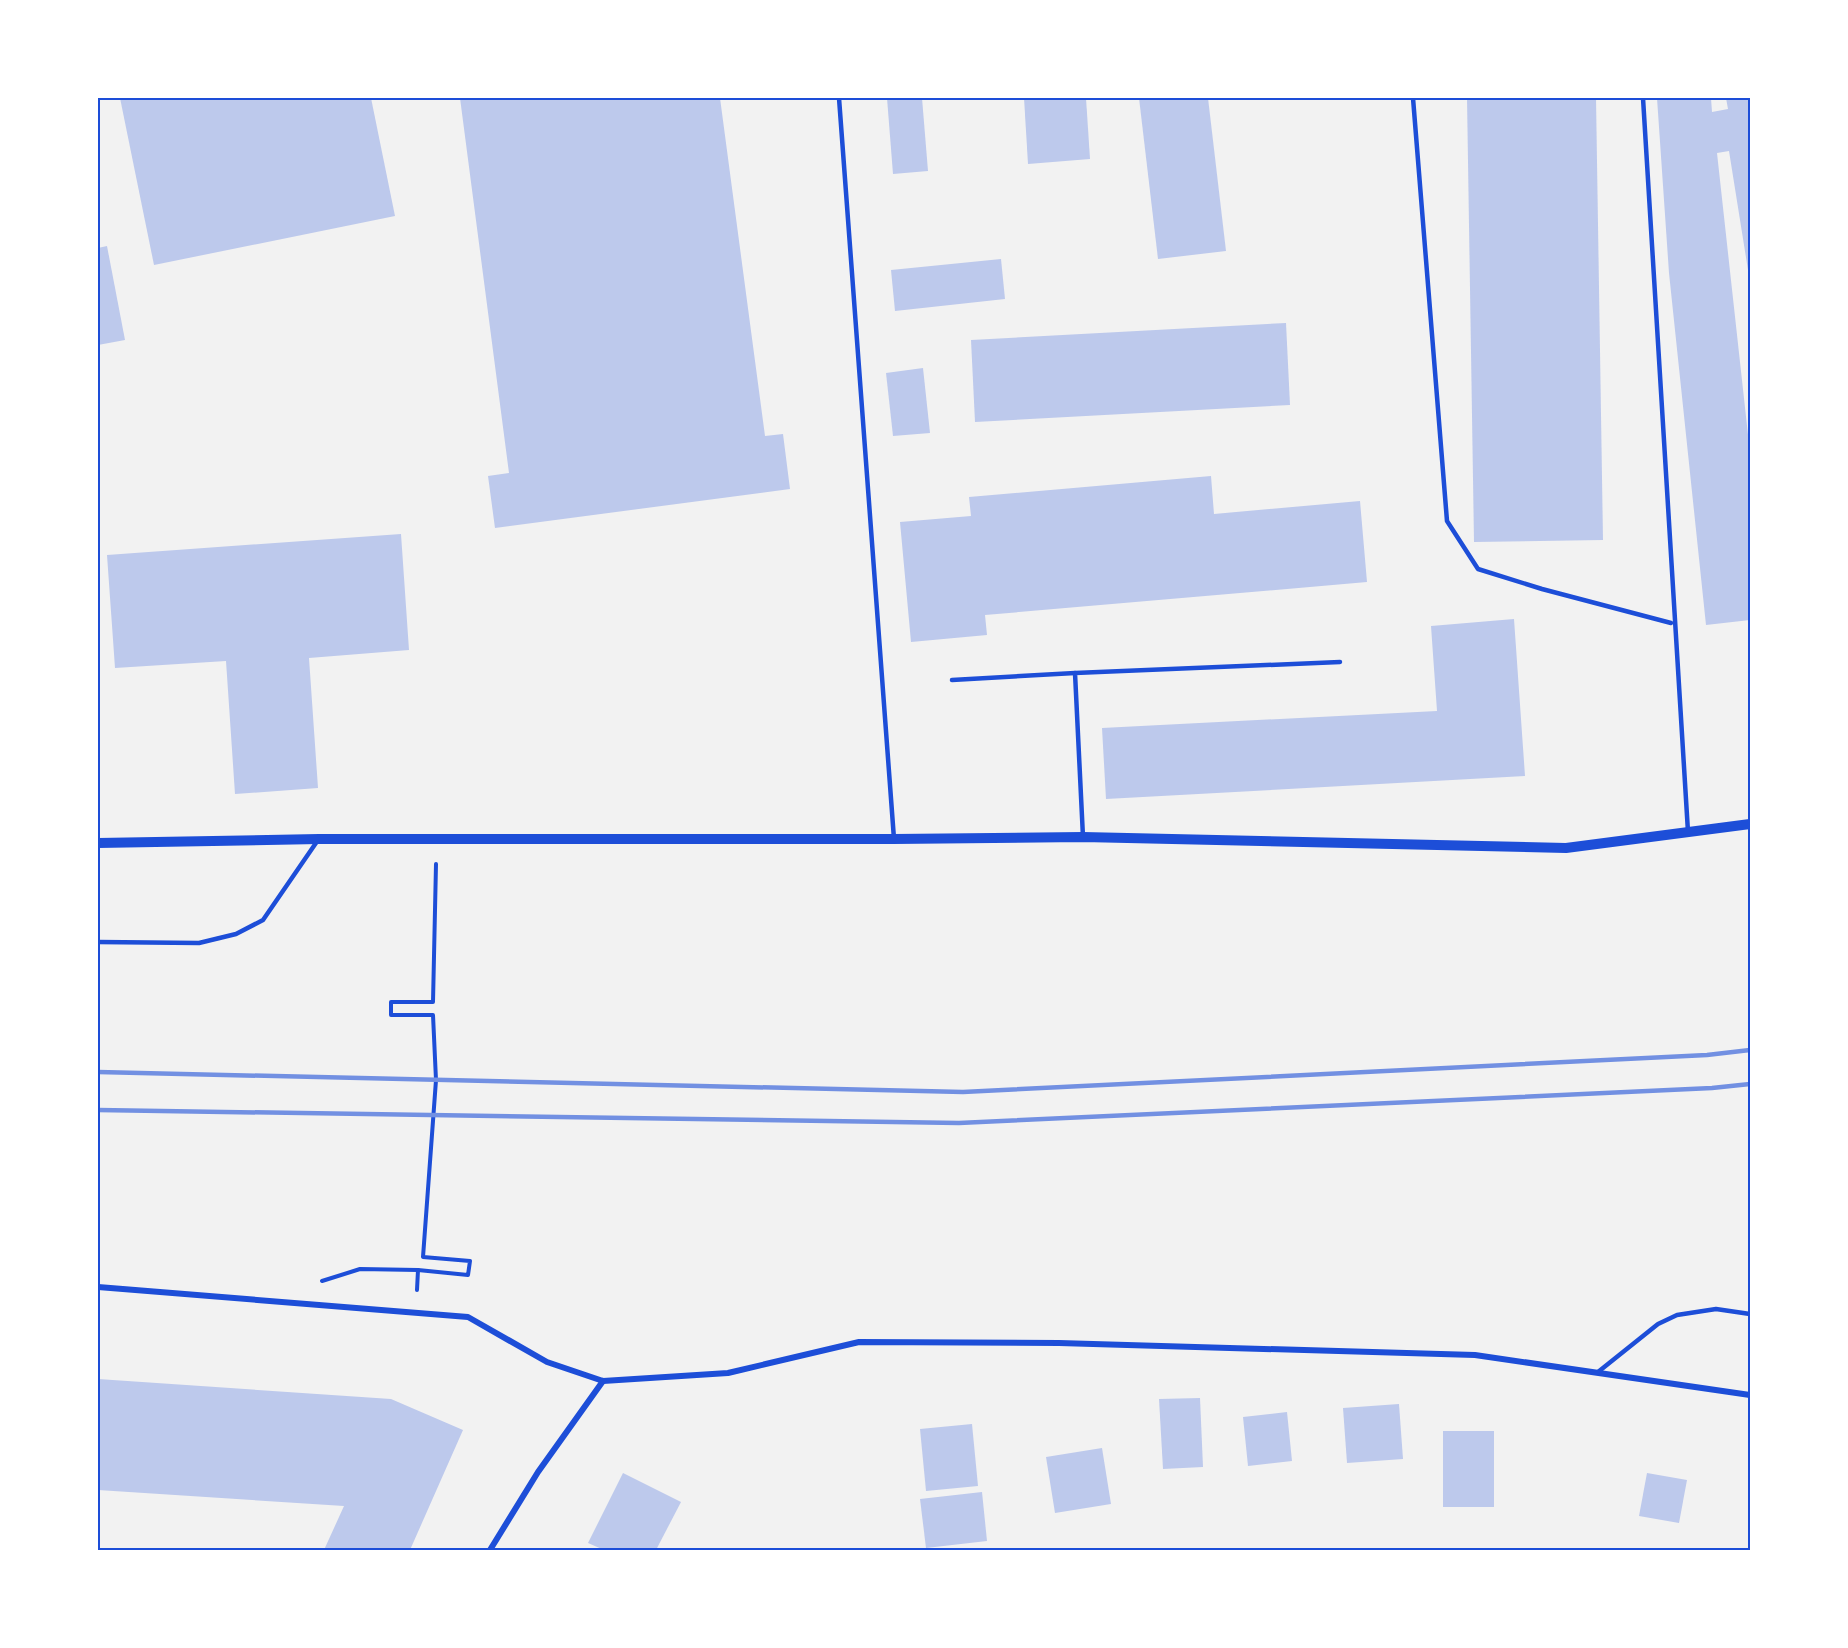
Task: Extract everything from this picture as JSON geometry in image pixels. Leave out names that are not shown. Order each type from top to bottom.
[{"type":"street","points":[[98,843],[319,839],[1083,837],[1566,848],[1750,824]]},
{"type":"street","points":[[98,1287],[468,1317],[547,1362],[603,1381],[728,1374],[860,1342],[1059,1343],[1475,1355],[1750,1395]]},
{"type":"street","points":[[490,1551],[538,1472],[603,1381]]},
{"type":"lane","points":[[839,98],[894,839]]},
{"type":"lane","points":[[1413,98],[1447,521],[1478,570],[1542,590],[1671,623]]},
{"type":"lane","points":[[1643,98],[1688,832]]},
{"type":"lane","points":[[952,680],[1340,662]]},
{"type":"lane","points":[[1075,673],[1083,837]]},
{"type":"lane","points":[[98,942],[200,943],[236,934],[263,920],[319,839]]},
{"type":"lane","points":[[1598,1372],[1658,1324],[1677,1315],[1716,1309],[1750,1314]]},
{"type":"path","points":[[304,1303],[322,1280],[360,1269],[418,1270],[468,1275],[470,1261],[423,1257],[435,1092],[433,1015],[391,1015],[391,1002],[433,1002],[437,840]]},
{"type":"path","points":[[416,1312],[418,1270]]},
{"type":"building","points":[[120,98],[371,98],[395,216],[154,265]]},
{"type":"building","points":[[460,98],[720,98],[765,436],[783,434],[790,489],[495,528],[488,476],[509,473]]},
{"type":"building","points":[[887,98],[922,98],[928,171],[893,174]]},
{"type":"building","points":[[1024,98],[1086,98],[1090,159],[1028,164]]},
{"type":"building","points":[[1139,98],[1208,98],[1226,251],[1158,259]]},
{"type":"building","points":[[1467,98],[1596,98],[1603,540],[1474,542]]},
{"type":"building","points":[[1657,98],[1711,98],[1712,112],[1728,109],[1726,98],[1750,98],[1750,269],[1748,270],[1729,151],[1717,153],[1750,453],[1750,620],[1706,625],[1669,273]]},
{"type":"building","points":[[107,246],[125,340],[98,345],[98,248]]},
{"type":"building","points":[[1001,259],[1005,299],[895,311],[891,270]]},
{"type":"building","points":[[1286,323],[1290,405],[975,422],[971,340]]},
{"type":"building","points":[[923,368],[930,433],[893,436],[886,373]]},
{"type":"building","points":[[1211,476],[1214,514],[1360,501],[1367,582],[985,615],[987,635],[911,642],[900,522],[971,516],[969,497]]},
{"type":"building","points":[[401,534],[409,650],[309,658],[318,788],[235,794],[226,661],[115,668],[107,555]]},
{"type":"building","points":[[1514,619],[1525,776],[1106,799],[1102,728],[1437,711],[1431,626]]},
{"type":"building","points":[[98,1379],[391,1399],[463,1430],[410,1550],[324,1550],[344,1506],[98,1490]]},
{"type":"building","points":[[1200,1398],[1203,1467],[1163,1469],[1159,1399]]},
{"type":"building","points":[[1399,1404],[1403,1459],[1347,1463],[1343,1408]]},
{"type":"building","points":[[1287,1412],[1292,1461],[1248,1466],[1243,1417]]},
{"type":"building","points":[[972,1424],[978,1486],[926,1491],[920,1429]]},
{"type":"building","points":[[1443,1431],[1494,1431],[1494,1507],[1443,1507]]},
{"type":"building","points":[[1102,1448],[1111,1504],[1055,1513],[1046,1457]]},
{"type":"building","points":[[623,1473],[681,1502],[656,1550],[604,1550],[588,1543]]},
{"type":"building","points":[[1647,1473],[1687,1480],[1679,1523],[1639,1516]]},
{"type":"building","points":[[982,1492],[987,1541],[926,1548],[920,1499]]},
{"type":"railway","points":[[98,1072],[963,1092],[1707,1055],[1750,1050]]},
{"type":"railway","points":[[98,1110],[959,1123],[1712,1088],[1750,1084]]}]
